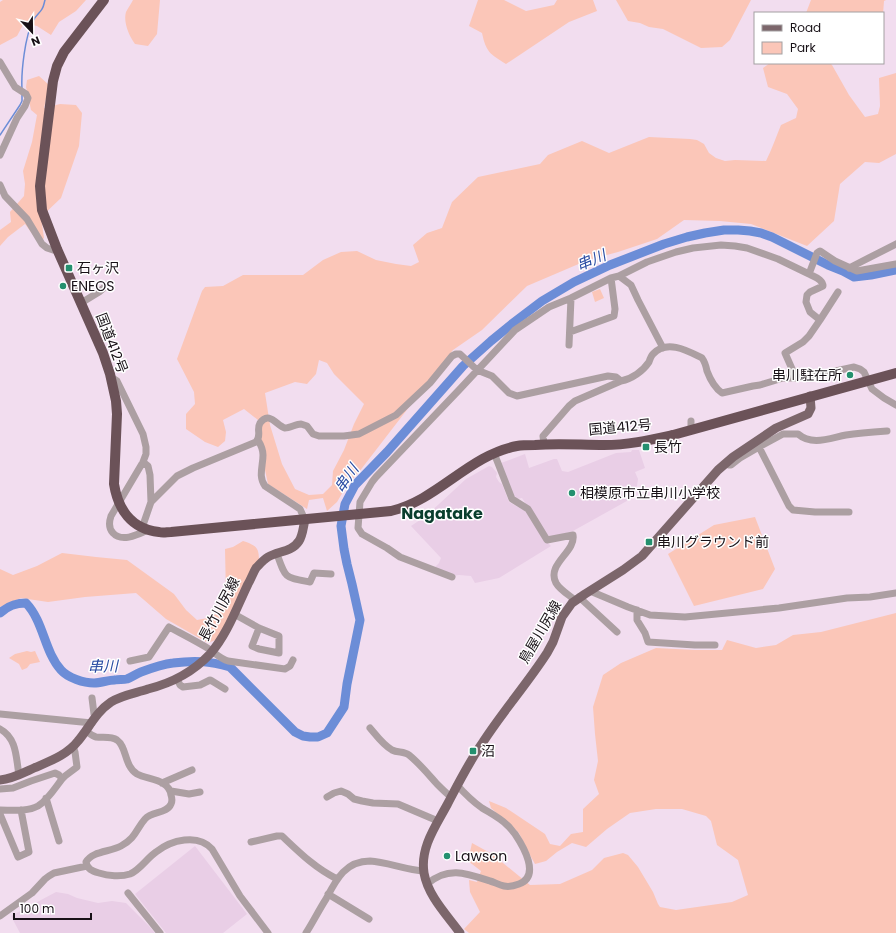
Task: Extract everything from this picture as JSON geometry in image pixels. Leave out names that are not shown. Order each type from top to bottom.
[{"type":"highway","name":"国道412号","points":[[104,0],[64,52],[57,66],[53,81],[40,186],[40,202],[57,249],[103,353],[111,377],[117,414],[114,484],[116,495],[119,504],[126,515],[134,523],[145,529]]},
{"type":"highway","name":"国道412号","points":[[305,520],[391,511],[404,508],[426,497],[481,459],[494,453],[517,446],[544,444],[607,445],[654,440],[691,425],[896,373]]},
{"type":"highway","points":[[145,529],[158,532],[171,532],[305,520]]},
{"type":"main road","name":"鳥屋川尻線","points":[[460,933],[434,897],[427,884],[424,871],[424,857],[428,839],[482,743],[545,656],[567,609],[577,599],[642,556],[726,463],[740,451],[771,430],[808,414],[811,408],[810,396]]},
{"type":"main road","name":"長竹川尻線","points":[[0,780],[19,775],[57,758],[78,742],[104,707],[113,701],[163,685],[179,678],[197,666],[211,652],[223,636],[256,568],[268,557],[290,549],[297,544],[301,537],[305,520]]},
{"type":"street","points":[[0,62],[15,87],[26,94],[28,98],[2,147],[0,155]]},
{"type":"street","points":[[0,185],[5,196],[27,220],[42,244],[53,250],[57,249]]},
{"type":"street","points":[[849,268],[896,244]]},
{"type":"street","points":[[452,577],[400,557],[362,534],[358,528],[357,514],[360,502],[372,482],[476,369],[515,330],[549,307],[647,262],[693,248],[721,245],[748,248],[809,272],[821,281],[823,286],[810,292],[807,295],[806,302],[810,312],[820,320]]},
{"type":"street","points":[[809,272],[817,253],[820,251],[857,271],[896,264]]},
{"type":"street","points":[[619,276],[631,286],[664,348]]},
{"type":"street","points":[[570,332],[614,316],[615,309],[611,278]]},
{"type":"street","points":[[81,303],[99,292],[107,285]]},
{"type":"street","points":[[796,378],[785,353],[803,342],[809,336],[838,292]]},
{"type":"street","points":[[569,345],[571,298]]},
{"type":"street","points":[[544,444],[543,436],[575,401],[628,379],[639,372],[649,362],[654,353],[664,348],[672,347],[684,350],[702,358],[712,381],[722,393],[760,385],[783,378],[796,378],[831,372],[854,366],[864,372],[872,389],[884,398],[896,404]]},
{"type":"street","points":[[305,520],[300,510],[263,484],[261,476],[263,452],[258,440],[258,429],[261,422],[267,419],[270,418],[285,428],[301,424],[306,426],[313,434],[319,436],[344,436],[359,434],[396,415],[430,383],[452,356],[456,354],[460,354],[476,369],[492,376],[510,393],[517,396],[608,376],[616,377],[621,381]]},
{"type":"street","points":[[111,377],[117,381],[144,434],[146,447],[146,454],[143,462],[111,516],[109,526],[115,536],[122,538],[133,536],[145,529],[151,502],[150,475],[148,466],[143,462]]},
{"type":"street","points":[[726,463],[729,465],[731,464],[783,434],[798,434],[802,438],[808,440],[828,440],[846,435],[887,431]]},
{"type":"street","points":[[151,502],[177,476],[250,445],[258,440]]},
{"type":"street","points":[[759,447],[789,506],[793,510],[815,512],[849,512]]},
{"type":"street","points":[[494,453],[512,499],[528,509],[547,540],[573,535],[571,545],[557,566],[554,575],[559,588],[577,599],[617,632]]},
{"type":"street","points":[[277,554],[283,570],[290,578],[310,582],[314,573],[330,574]]},
{"type":"street","points":[[590,591],[650,616],[684,617],[779,608],[847,598],[870,598],[896,593]]},
{"type":"street","points":[[637,610],[637,620],[645,632],[648,642],[714,645]]},
{"type":"street","points":[[234,614],[259,628]]},
{"type":"street","points":[[130,661],[149,657],[169,627],[194,640],[224,660],[285,669],[290,666],[293,660]]},
{"type":"street","points":[[179,678],[180,685],[183,686],[200,685],[210,680],[225,688]]},
{"type":"street","points":[[0,714],[93,720],[94,714],[92,698]]},
{"type":"street","points":[[370,728],[389,748],[409,755],[423,767],[439,786],[451,797]]},
{"type":"street","points":[[0,729],[10,736],[14,745],[19,775]]},
{"type":"street","points":[[86,731],[94,736],[111,738],[118,741],[121,744],[132,770],[141,776],[162,783],[171,791],[189,794],[200,792]]},
{"type":"street","points":[[0,810],[21,810],[38,806],[65,776],[77,767],[73,746]]},
{"type":"street","points":[[162,783],[192,770]]},
{"type":"street","points":[[0,789],[13,788],[55,773],[62,779]]},
{"type":"street","points":[[427,884],[437,876],[444,873],[470,874],[504,886],[514,886],[523,883],[528,876],[530,868],[527,855],[508,825],[481,807],[466,795],[457,785]]},
{"type":"street","points":[[171,791],[172,800],[167,809],[148,816],[134,836],[123,845],[90,856],[86,862],[87,866],[93,871],[104,874],[129,874],[136,870],[156,851],[173,842],[188,840],[200,841],[211,848],[240,896],[268,933]]},
{"type":"street","points":[[327,797],[341,791],[354,799],[362,801],[398,804],[438,821]]},
{"type":"street","points":[[46,798],[59,841]]},
{"type":"street","points":[[0,814],[18,857],[29,852],[21,810]]},
{"type":"street","points":[[251,842],[282,836],[322,871],[337,879]]},
{"type":"street","points":[[306,933],[337,879],[350,867],[366,861],[424,871]]},
{"type":"street","points":[[0,916],[32,893],[49,876],[87,866]]},
{"type":"street","points":[[128,893],[160,933]]},
{"type":"street","points":[[328,894],[369,919]]},
{"type":"shaded area","name":"相模原市立串川小学校","points":[[632,450],[639,450],[645,468],[635,472],[638,479],[637,486],[632,492],[634,497],[573,531],[549,538],[522,498],[517,499],[512,494],[501,463],[525,454],[529,468],[557,459],[562,471],[568,472],[616,453],[631,452]]},
{"type":"shaded area","points":[[489,466],[492,467],[497,473],[496,477],[502,484],[509,502],[527,512],[546,541],[551,546],[499,578],[475,583],[471,576],[452,576],[451,573],[434,568],[439,563],[441,558],[411,526],[426,516],[466,479]]},
{"type":"shaded area","points":[[195,846],[247,914],[223,933],[166,933],[135,894]]},
{"type":"shaded area","points":[[56,892],[98,903],[112,901],[126,903],[155,933],[20,933],[11,916]]},
{"type":"green space","points":[[3,0],[86,0],[76,11],[59,22],[51,35],[37,26],[24,23],[17,36],[0,45],[0,2]]},
{"type":"green space","points":[[133,0],[160,0],[157,34],[148,46],[135,44],[127,29],[125,16]]},
{"type":"green space","points":[[478,0],[504,0],[526,11],[554,5],[557,0],[593,0],[597,11],[569,22],[506,64],[496,58],[487,49],[482,33],[469,26]]},
{"type":"green space","points":[[616,0],[751,0],[730,40],[722,47],[701,48],[663,29],[628,21]]},
{"type":"green space","points":[[811,0],[886,0],[884,1],[883,12],[806,12]]},
{"type":"green space","points":[[769,64],[831,64],[849,95],[865,117],[878,114],[880,106],[879,78],[896,73],[896,154],[879,163],[865,162],[840,184],[834,221],[807,246],[751,224],[684,220],[657,239],[588,260],[527,286],[482,330],[453,350],[359,472],[347,485],[337,502],[327,511],[323,498],[309,500],[307,509],[268,484],[258,420],[244,409],[223,420],[226,432],[225,441],[218,447],[205,442],[186,429],[186,414],[195,404],[194,392],[177,359],[202,291],[205,287],[223,286],[243,275],[303,275],[323,260],[341,252],[357,251],[376,260],[411,266],[419,262],[413,245],[427,233],[442,228],[452,202],[478,177],[540,164],[548,155],[582,141],[609,153],[649,137],[690,139],[697,140],[704,144],[709,153],[716,158],[725,161],[766,161],[781,125],[796,118],[798,109],[787,94],[768,87],[763,68]],"holes":[[[319,360],[327,363],[334,374],[364,404],[333,471],[332,485],[323,494],[309,495],[295,489],[282,464],[270,425],[265,393],[295,382],[307,384],[316,374]]]},
{"type":"green space","points":[[39,76],[49,85],[44,108],[60,104],[76,105],[82,113],[79,146],[61,198],[41,217],[44,238],[39,243],[25,224],[8,237],[0,246],[0,230],[11,222],[10,212],[24,196],[25,184],[23,171],[32,142],[37,115],[31,110],[26,87],[27,80]]},
{"type":"green space","points":[[600,289],[604,298],[595,302],[592,292]]},
{"type":"green space","points":[[755,517],[775,569],[763,589],[694,606],[668,554],[714,525]]},
{"type":"green space","points":[[243,541],[252,544],[257,548],[259,563],[218,639],[208,643],[166,619],[136,593],[85,597],[48,602],[21,598],[0,607],[0,569],[13,575],[37,566],[62,553],[127,560],[174,594],[186,610],[197,620],[213,617],[226,596],[225,549],[233,547]]},
{"type":"green space","points":[[896,613],[896,933],[469,933],[464,929],[480,912],[470,892],[469,880],[477,882],[481,871],[468,861],[472,843],[492,854],[530,885],[560,884],[592,870],[604,858],[623,853],[628,855],[638,867],[660,907],[676,910],[732,902],[748,895],[738,860],[717,845],[711,821],[706,816],[682,809],[656,809],[630,813],[607,829],[586,847],[572,843],[546,861],[535,864],[519,833],[491,808],[489,801],[506,808],[545,834],[550,844],[560,846],[571,834],[583,832],[583,809],[599,794],[594,780],[598,761],[593,707],[603,675],[621,663],[656,648],[722,650],[727,640],[756,648],[776,645],[793,635],[821,632]]},
{"type":"green space","points":[[35,651],[40,662],[30,664],[27,668],[22,670],[19,664],[9,658],[15,654]]},
{"type":"waterway","points":[[22,89],[23,64],[30,28],[33,21],[43,8],[45,0]]},
{"type":"waterway","points":[[0,135],[20,105],[22,95]]},
{"type":"waterway","name":"串川","points":[[0,613],[12,605],[26,603],[37,619],[55,662],[64,673],[76,680],[99,683],[126,679],[152,668],[181,662],[209,662],[222,665],[230,667],[295,732],[303,736],[318,737],[327,733],[344,707],[347,684],[360,620],[347,564],[341,526],[345,504],[355,485],[387,452],[463,366],[513,323],[542,301],[574,282],[610,265],[664,244],[687,237],[724,230],[761,233],[854,277],[896,270]]},
{"type":"place","name":"石ヶ沢","points":[[69,268]]},
{"type":"place","name":"ENEOS","points":[[63,286]]},
{"type":"place","name":"串川駐在所","points":[[850,375]]},
{"type":"place","name":"長竹","points":[[646,447]]},
{"type":"place","name":"相模原市立串川小学校","points":[[572,493]]},
{"type":"place","name":"串川グラウンド前","points":[[649,542]]},
{"type":"place","name":"沼","points":[[473,751]]},
{"type":"place","name":"Lawson","points":[[447,856]]},
{"type":"district","name":"Nagatake","points":[[442,513]]}]
